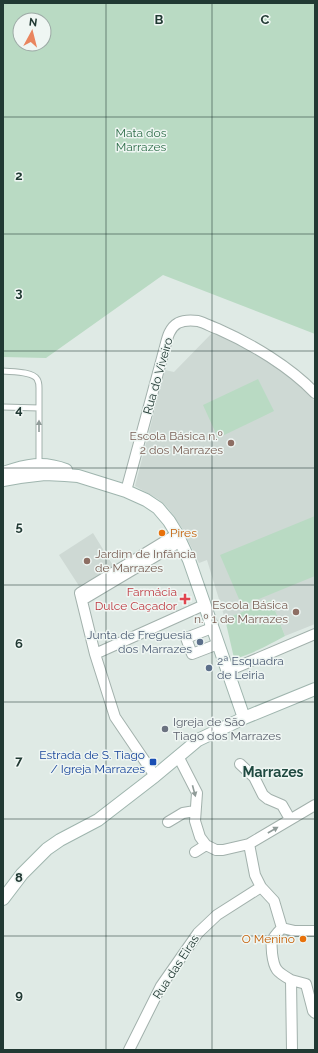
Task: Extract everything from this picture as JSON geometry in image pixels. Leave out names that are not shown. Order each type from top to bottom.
[{"type":"main road","points":[[3,480],[38,470],[47,465],[57,467],[78,476],[126,491],[146,500],[158,508],[169,521],[179,537],[190,560],[204,605],[244,718]]},
{"type":"main road","points":[[3,473],[18,468],[38,470]]},
{"type":"main road","points":[[3,900],[22,874],[47,849],[60,840],[98,820],[155,776],[198,740],[244,718],[315,689]]},
{"type":"street","name":"Rua do Viveiro","points":[[126,491],[164,347],[168,335],[172,328],[177,324],[188,320],[199,322],[228,334],[258,350],[288,370],[315,393]]},
{"type":"street","points":[[155,776],[115,717],[95,654],[80,593],[179,537]]},
{"type":"street","points":[[95,654],[204,605]]},
{"type":"street","points":[[212,628],[186,638],[192,654],[218,644]]},
{"type":"street","points":[[228,671],[315,634]]},
{"type":"street","points":[[178,756],[197,792],[195,810],[197,829],[200,837],[206,845],[216,850],[249,844],[315,805]]},
{"type":"street","points":[[240,764],[254,777],[263,795],[268,799],[282,805],[290,820]]},
{"type":"street","points":[[168,822],[195,810]]},
{"type":"street","points":[[249,844],[255,875],[261,887],[274,900],[282,928]]},
{"type":"street","points":[[195,852],[206,845]]},
{"type":"street","name":"Rua das Eiras","points":[[129,1050],[161,986],[198,933],[217,915],[261,887]]},
{"type":"street","points":[[282,928],[295,931],[315,931]]},
{"type":"street","points":[[282,928],[271,944],[273,964],[276,969],[291,980],[306,984],[313,1011],[315,1013]]},
{"type":"street","points":[[291,980],[292,1050]]},
{"type":"lane","points":[[3,371],[26,373],[34,376],[39,384],[38,470]]},
{"type":"lane","points":[[3,407],[39,408]]},
{"type":"shaded area","name":"Escola Básica n.º 2 dos Marrazes","points":[[213,332],[224,336],[253,352],[280,370],[299,385],[315,401],[315,624],[285,636],[271,600],[225,619],[207,560],[199,563],[182,528],[168,508],[158,499],[135,486],[165,370],[174,372]]},
{"type":"shaded area","name":"Jardim de Infância de Marrazes","points":[[93,533],[114,567],[79,586],[59,555]]},
{"type":"green space","name":"Mata dos Marrazes","points":[[3,3],[315,3],[315,334],[163,275],[46,358],[3,357]]},
{"type":"green space","points":[[258,379],[274,411],[218,438],[203,405]]},
{"type":"green space","points":[[315,516],[315,576],[242,606],[220,555]]},
{"type":"green space","points":[[271,600],[285,636],[252,653],[234,658],[225,619]]},
{"type":"place","name":"Escola Básica n.º 2 dos Marrazes","points":[[231,443]]},
{"type":"place","name":"Pires","points":[[162,533]]},
{"type":"place","name":"Jardim de Infância de Marrazes","points":[[87,561]]},
{"type":"place","name":"Farmácia Dulce Caçador","points":[[185,599]]},
{"type":"place","name":"Escola Básica n.º 1 de Marrazes","points":[[296,612]]},
{"type":"place","name":"Junta de Freguesia dos Marrazes","points":[[200,642]]},
{"type":"place","name":"2ª Esquadra de Leiria","points":[[209,668]]},
{"type":"place","name":"Igreja de São Tiago dos Marrazes","points":[[165,729]]},
{"type":"place","name":"Estrada de S. Tiago / Igreja Marrazes","points":[[153,762]]},
{"type":"place","name":"O Menino","points":[[303,939]]},
{"type":"district","name":"Marrazes","points":[[273,772]]}]
